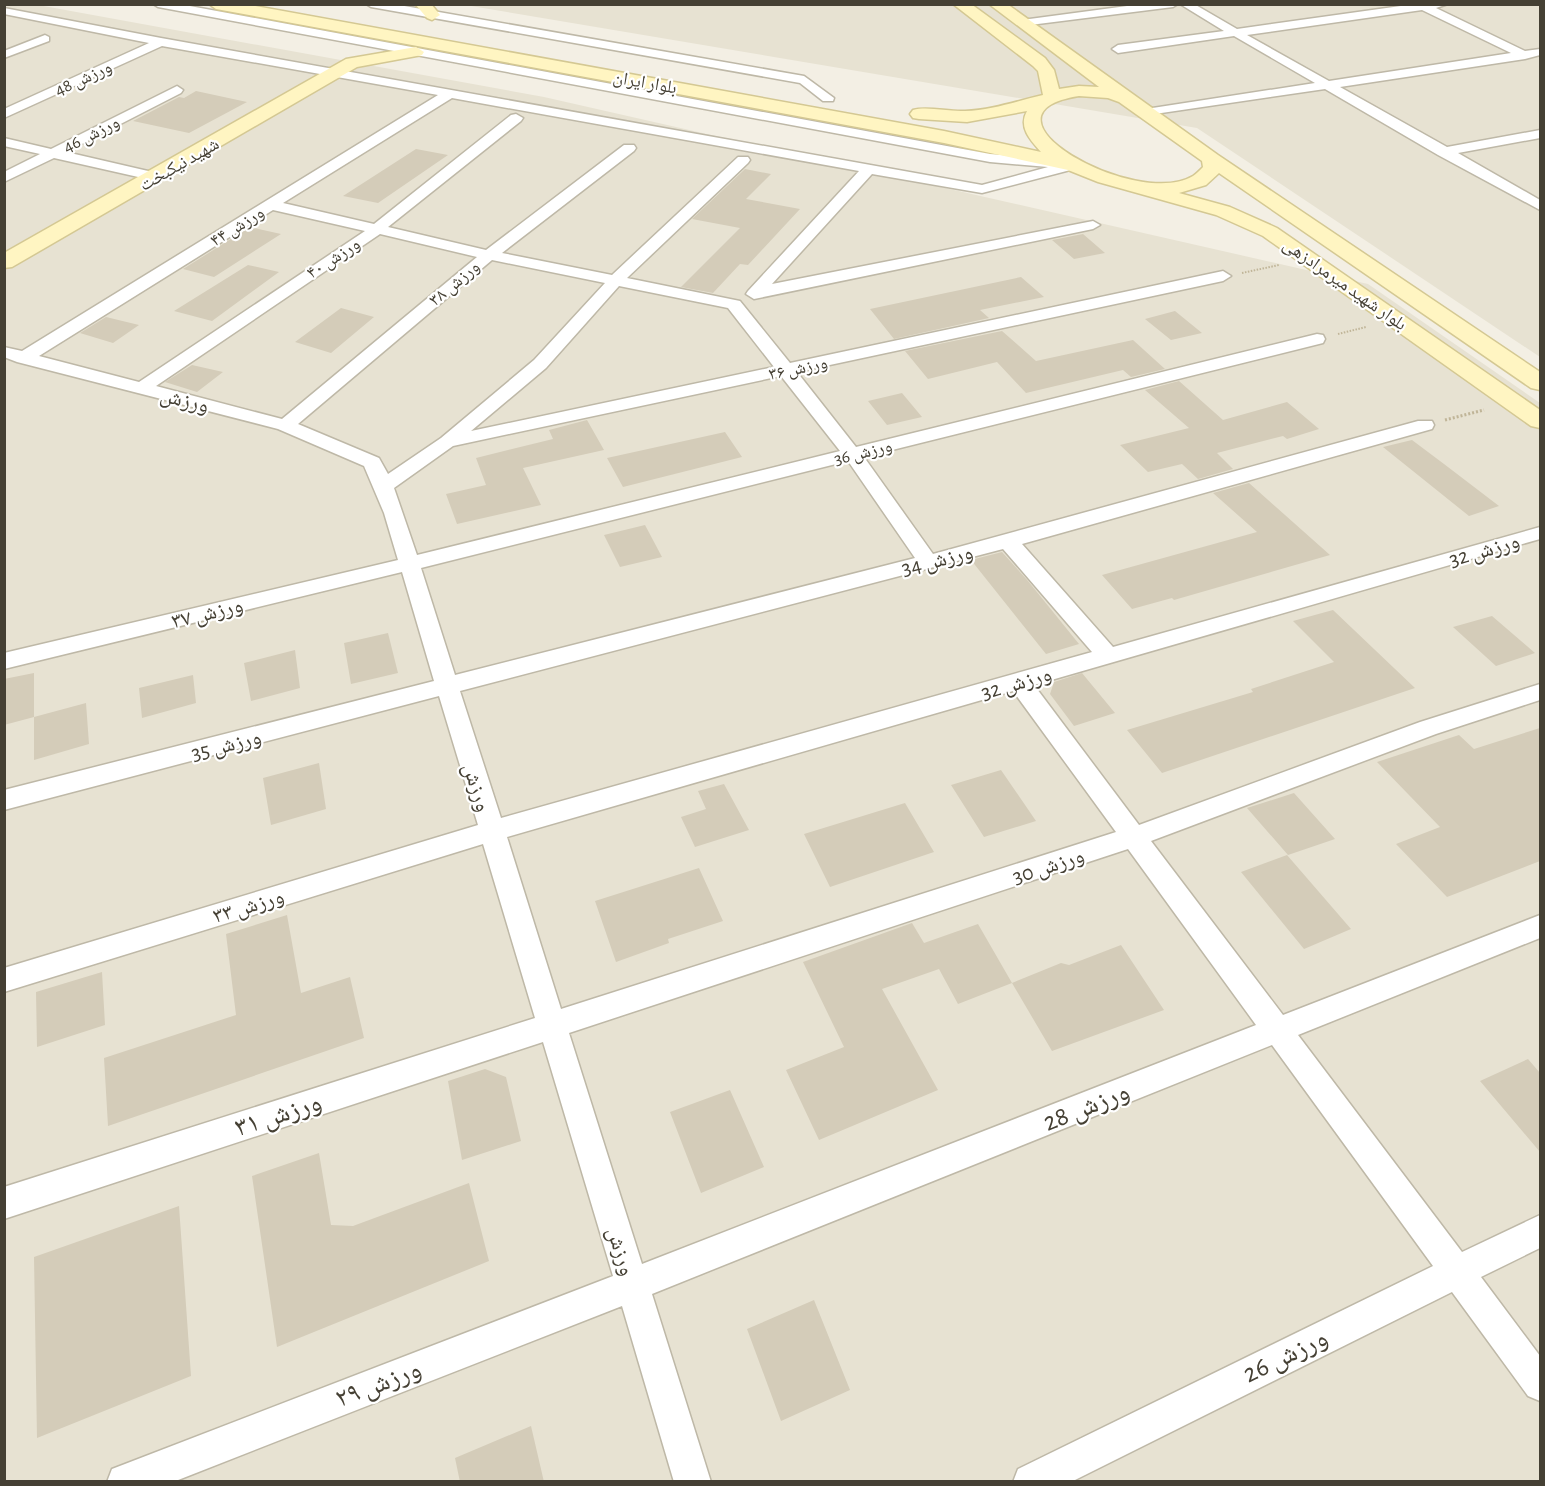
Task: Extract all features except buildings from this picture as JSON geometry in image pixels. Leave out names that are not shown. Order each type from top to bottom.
[{"type":"street","points":[[159,4],[990,158],[1073,165]]},
{"type":"street","name":"بلوار ایران","points":[[216,4],[944,137],[1073,165]]},
{"type":"street","name":"بلوار ایران","points":[[302,4],[850,102]]},
{"type":"street","points":[[371,4],[427,10],[804,80],[828,98]]},
{"type":"street","points":[[960,4],[1039,62],[1046,70],[1048,98],[1033,115],[1034,132],[1047,149],[1073,165],[1130,185],[1153,188],[1175,187],[1194,183],[1207,177],[1213,168],[1211,159]]},
{"type":"street","points":[[996,4],[1125,98]]},
{"type":"street","points":[[1022,23],[1173,4]]},
{"type":"street","points":[[1185,4],[1540,206]]},
{"type":"street","points":[[1118,49],[1443,4]]},
{"type":"street","points":[[1424,7],[1540,62]]},
{"type":"street","points":[[4,12],[161,42],[344,68],[451,93],[982,189],[1073,165]]},
{"type":"street","points":[[4,55],[45,39]]},
{"type":"street","points":[[344,68],[356,52],[356,41]]},
{"type":"street","name":"ورزش 48","points":[[4,114],[161,42]]},
{"type":"street","points":[[344,68],[416,52]]},
{"type":"street","points":[[1146,113],[1540,52]]},
{"type":"street","name":"شهید نیکبخت","points":[[4,262],[344,68]]},
{"type":"street","name":"ورزش 46","points":[[4,178],[177,90]]},
{"type":"street","points":[[938,117],[966,118],[1000,114],[1064,92],[1087,91],[1125,98]]},
{"type":"street","name":"ورزش ۴۴","points":[[14,355],[271,206],[451,93]]},
{"type":"street","name":"بلوار شهید میرمرادزهی","points":[[1125,98],[1540,383]]},
{"type":"street","points":[[704,139],[735,111]]},
{"type":"street","points":[[905,111],[953,119],[964,128],[958,134],[944,137]]},
{"type":"street","name":"ورزش ۴۰","points":[[142,388],[376,230],[516,118]]},
{"type":"street","points":[[1443,152],[1540,134]]},
{"type":"street","points":[[4,142],[156,177]]},
{"type":"street","name":"ورزش ۳۸","points":[[285,425],[489,255],[629,148]]},
{"type":"street","points":[[447,442],[540,364],[615,281],[743,160]]},
{"type":"street","points":[[757,292],[868,170]]},
{"type":"street","points":[[1242,218],[1217,198],[1215,190],[1234,184],[1252,187]]},
{"type":"street","name":"بلوار شهید میرمرادزهی","points":[[1130,185],[1242,218],[1270,232],[1540,421]]},
{"type":"street","points":[[271,206],[489,255],[734,304],[757,292],[1093,225]]},
{"type":"street","name":"ورزش ۳۶","points":[[384,486],[447,442],[1223,276]]},
{"type":"street","points":[[734,304],[784,371],[852,454],[928,561]]},
{"type":"street","name":"ورزش 36","points":[[409,564],[1317,339]]},
{"type":"street","name":"ورزش","points":[[14,355],[285,425],[372,462],[384,486],[409,564],[693,1482]]},
{"type":"street","name":"ورزش 34","points":[[447,687],[1008,541],[1425,425]]},
{"type":"street","name":"ورزش 32","points":[[492,831],[1540,533]]},
{"type":"street","points":[[1008,541],[1108,656]]},
{"type":"street","name":"ورزش ۳۷","points":[[4,661],[409,564]]},
{"type":"street","points":[[1018,681],[1540,1384]]},
{"type":"street","name":"ورزش 35","points":[[4,800],[447,687]]},
{"type":"street","name":"ورزش 30","points":[[551,1025],[1134,837],[1428,728],[1540,692]]},
{"type":"street","name":"ورزش ۳۳","points":[[4,980],[492,831]]},
{"type":"street","name":"ورزش 28","points":[[632,1286],[1540,926]]},
{"type":"street","name":"ورزش ۳۱","points":[[4,1203],[551,1025]]},
{"type":"street","name":"ورزش 26","points":[[1031,1482],[1456,1270],[1540,1231]]},
{"type":"street","name":"ورزش ۲۹","points":[[124,1482],[632,1286]]},
{"type":"path","points":[[1223,276],[1309,259]]},
{"type":"path","points":[[1317,339],[1395,320]]},
{"type":"path","points":[[1425,425],[1514,402]]},
{"type":"shaded area","points":[[5,5],[38,5],[544,97],[1368,284],[1540,403],[1540,1481],[5,1482]]},
{"type":"shaded area","points":[[465,5],[1540,5],[1540,357],[1197,128]]}]
